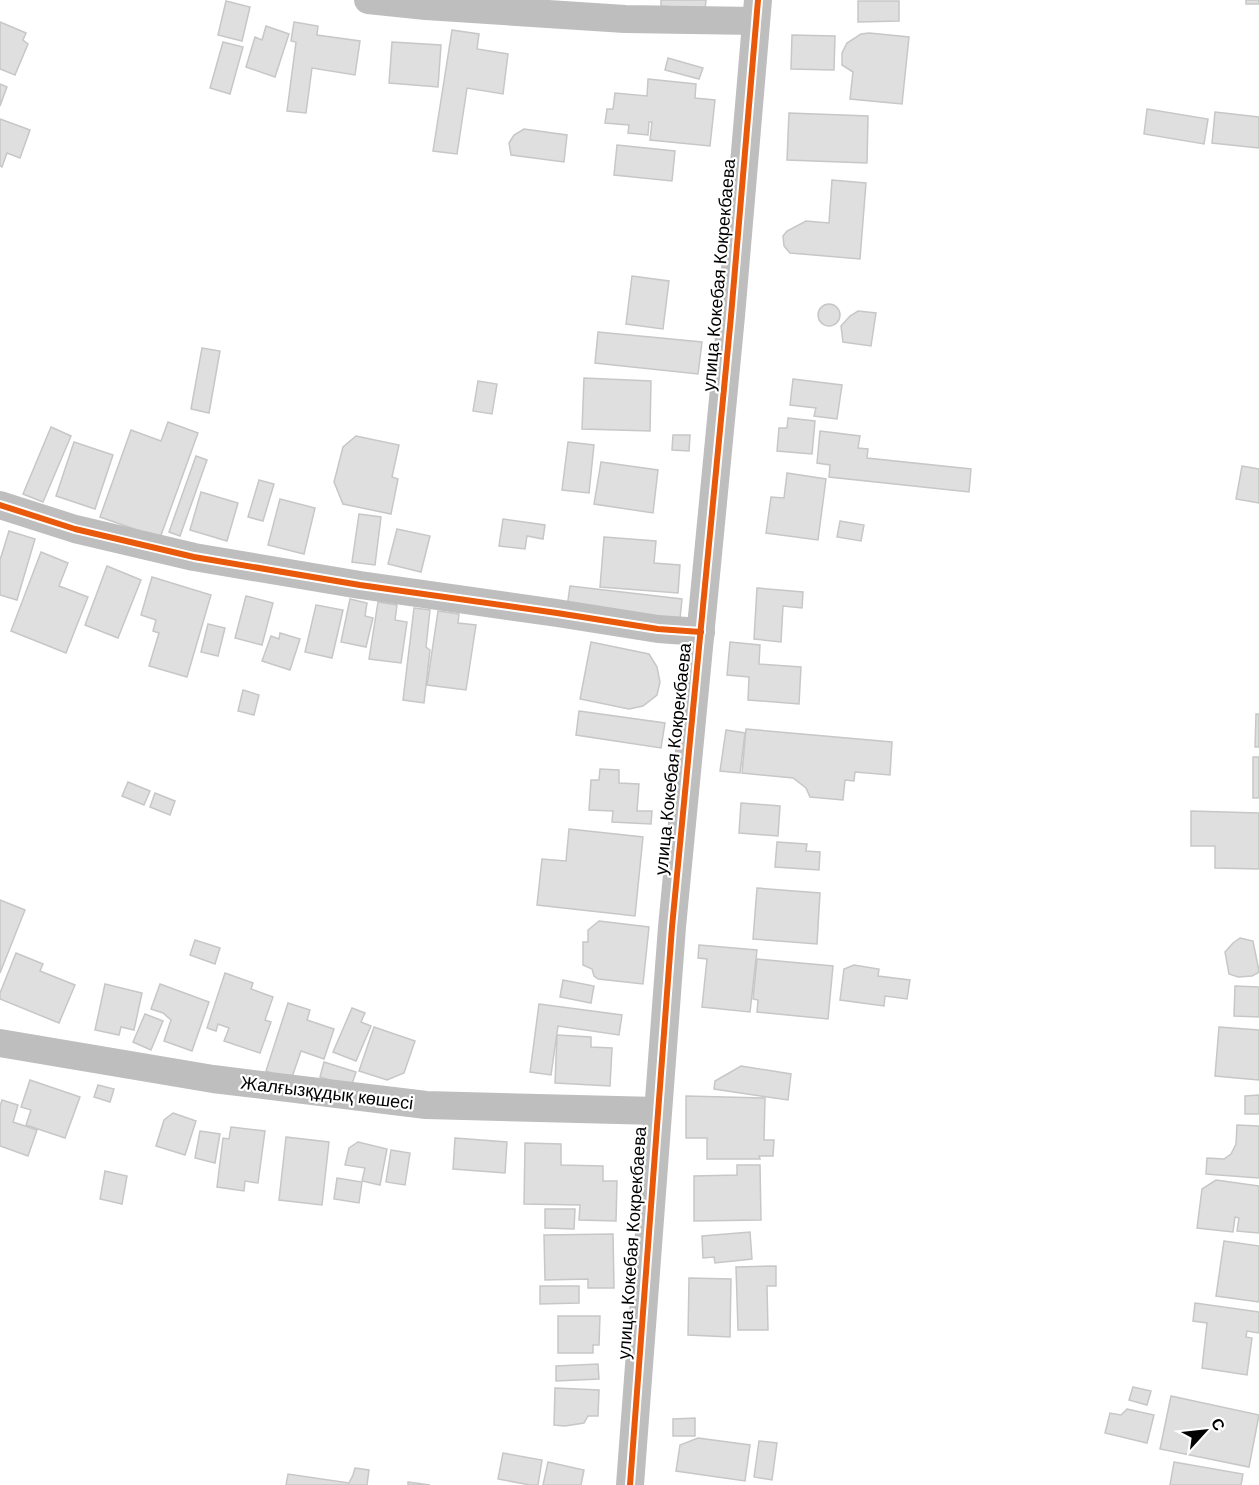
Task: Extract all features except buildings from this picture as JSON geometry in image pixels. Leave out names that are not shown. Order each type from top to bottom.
[{"type":"street","points":[[369,0],[625,19],[757,10]]},
{"type":"street","name":"улица Кокебая Кокрекбаева","points":[[630,1485],[672,927],[730,328],[757,10]]},
{"type":"street","points":[[0,506],[75,529],[194,557],[360,585],[658,629],[701,632]]},
{"type":"street","name":"Жалғызқұдық көшесі","points":[[0,1043],[213,1079],[426,1105],[657,1111]]},
{"type":"cycle path","points":[[630,1485],[672,927],[731,316],[758,0]]},
{"type":"cycle path","points":[[0,505],[75,529],[194,557],[360,585],[658,629],[701,632]]}]
